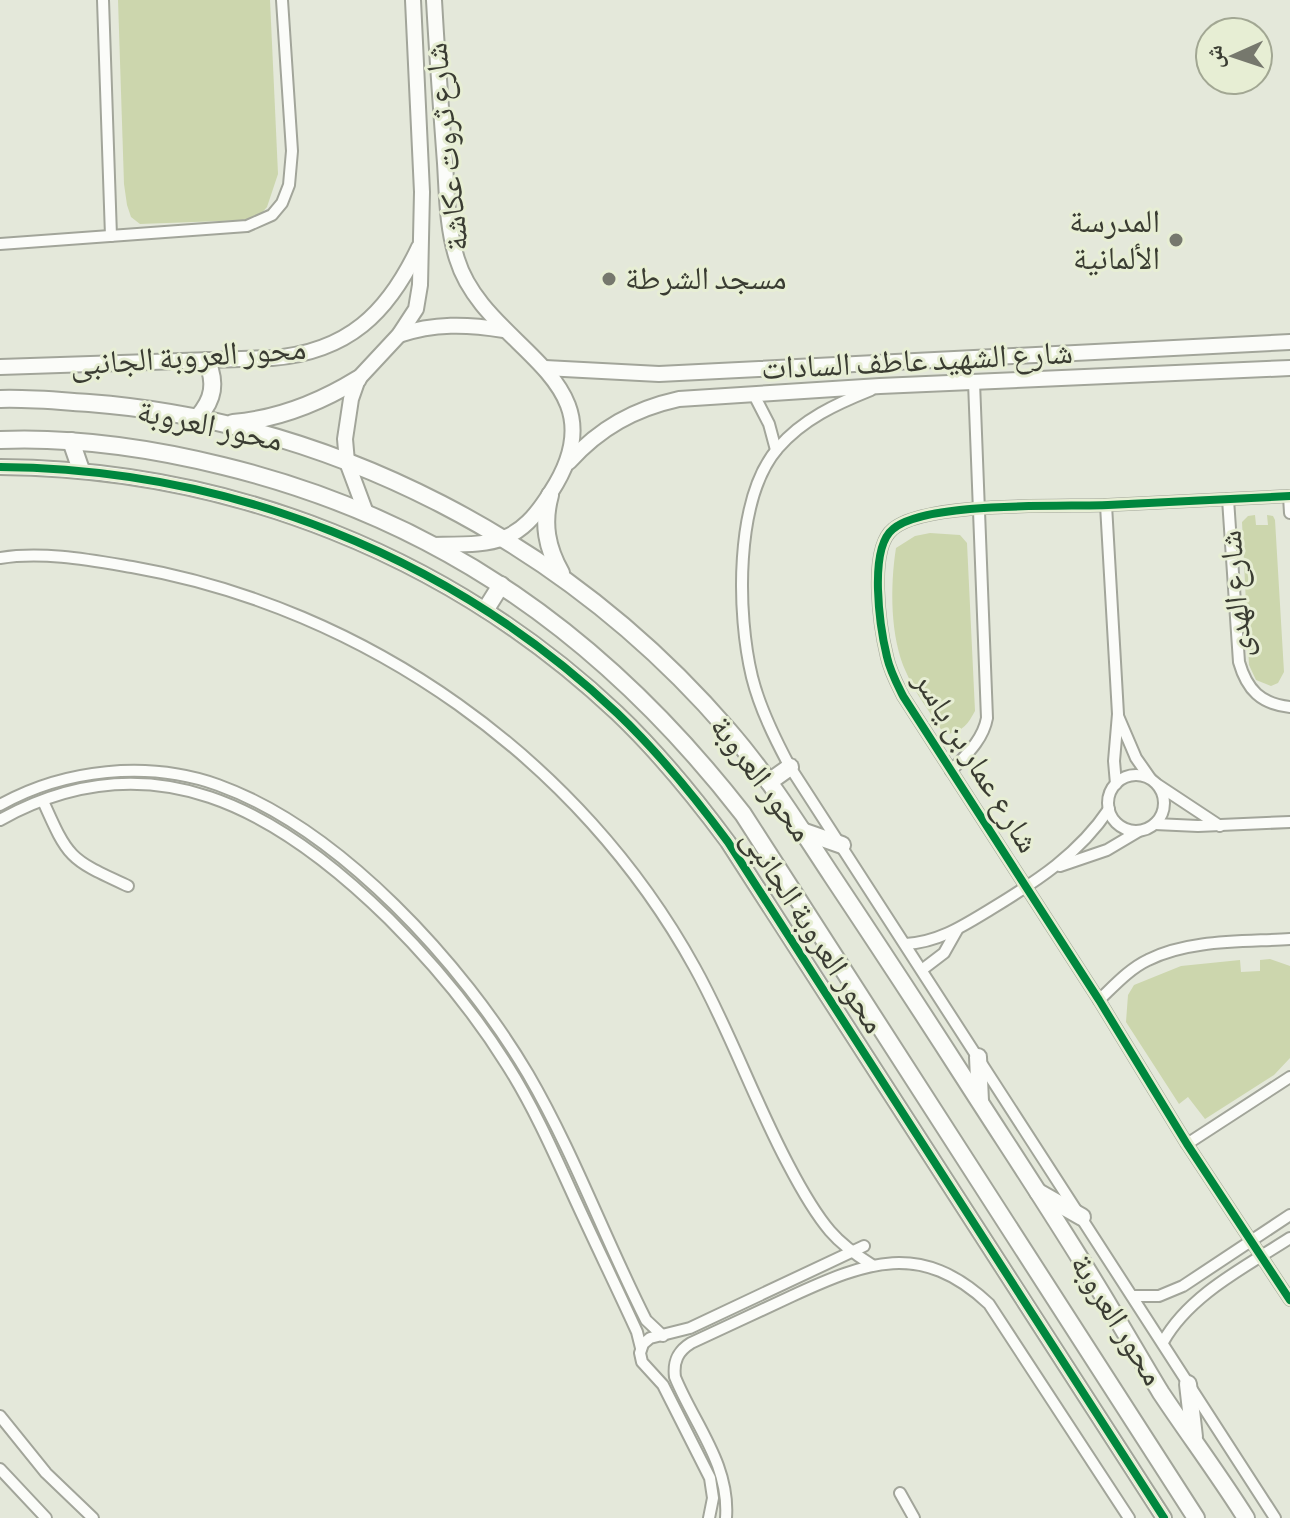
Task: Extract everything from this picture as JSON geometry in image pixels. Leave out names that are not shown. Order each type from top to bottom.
[{"type":"main road","points":[[198,417],[208,406],[213,391],[213,375],[207,361]]},
{"type":"main road","points":[[222,423],[293,411],[327,397],[358,379]]},
{"type":"main road","name":"محور العروبة","points":[[0,399],[106,405],[198,417],[347,462],[425,495],[505,539],[564,578],[637,636],[732,734],[769,782],[980,1102],[1237,1513]]},
{"type":"main road","name":"محور العروبة","points":[[0,440],[71,441],[158,452],[285,483],[366,513],[433,545],[501,585],[564,629],[641,697],[711,773],[743,814],[1196,1518]]},
{"type":"main road","points":[[71,441],[81,470]]},
{"type":"main road","points":[[550,495],[545,512],[546,530],[549,547],[564,578]]},
{"type":"main road","points":[[486,609],[501,585]]},
{"type":"main road","points":[[769,782],[790,767]]},
{"type":"main road","points":[[802,831],[842,845]]},
{"type":"main road","points":[[978,1057],[980,1102]]},
{"type":"main road","points":[[1036,1191],[1082,1217]]},
{"type":"main road","points":[[1188,1384],[1195,1443]]},
{"type":"street","points":[[103,0],[111,236]]},
{"type":"street","points":[[0,244],[247,226],[272,215],[282,203],[289,185],[292,151],[282,0]]},
{"type":"street","name":"شارع ثروت عكاشة","points":[[366,513],[347,462],[346,418],[358,379],[399,335],[416,309],[420,285],[422,192],[413,0]]},
{"type":"street","name":"شارع ثروت عكاشة","points":[[434,0],[452,241],[465,283],[475,299],[504,330],[545,368],[568,401],[571,422],[569,462],[532,520],[505,539]]},
{"type":"street","name":"محور العروبة الجانبى","points":[[0,367],[289,357],[330,345],[355,331],[391,298],[404,280],[421,243]]},
{"type":"street","points":[[399,335],[416,329],[459,325],[504,330]]},
{"type":"street","name":"شارع الشهيد عاطف السادات","points":[[545,368],[659,374],[1290,342]]},
{"type":"street","points":[[995,358],[993,370],[996,381]]},
{"type":"street","points":[[951,771],[978,741],[987,718],[974,382],[978,370],[973,359]]},
{"type":"street","name":"شارع الشهيد عاطف السادات","points":[[569,462],[600,432],[638,411],[679,399],[880,386],[1290,368]]},
{"type":"street","name":"شارع الشهيد عاطف السادات","points":[[790,767],[764,712],[753,678],[743,575],[748,513],[776,450],[792,434],[827,408],[880,386]]},
{"type":"street","name":"شارع الشهيد عاطف السادات","points":[[753,393],[769,424],[776,450]]},
{"type":"street","name":"محور العروبة الجانبى","points":[[0,467],[81,470],[186,486],[287,514],[391,556],[486,609],[534,642],[619,715],[685,786],[728,842],[1164,1518]]},
{"type":"street","points":[[1290,496],[1290,513]]},
{"type":"street","name":"شارع عمار بن ياسر","points":[[1290,496],[978,510],[922,516],[895,526],[884,540],[878,558],[883,638],[894,678],[1187,1144],[1290,1300]]},
{"type":"street","name":"شارع الهدى","points":[[1228,499],[1239,662],[1244,680],[1255,695],[1265,701],[1290,707]]},
{"type":"street","points":[[1106,505],[1118,714],[1114,737],[1116,784]]},
{"type":"street","points":[[433,545],[480,544],[505,539]]},
{"type":"street","points":[[0,558],[23,555],[109,563],[185,578],[275,606],[360,643],[407,670],[488,727],[552,785],[606,841],[667,922],[725,1026],[761,1110],[795,1176],[830,1231],[851,1252],[872,1265]]},
{"type":"street","points":[[1118,714],[1131,748],[1154,781],[1164,805],[1155,824]]},
{"type":"street","points":[[790,767],[1275,1518]]},
{"type":"street","points":[[1,803],[56,783],[94,774],[143,771],[219,785],[259,804],[317,839],[407,917],[465,983],[521,1063],[552,1119],[646,1320],[663,1336]]},
{"type":"street","points":[[906,944],[927,942],[957,930],[1055,868],[1085,841],[1109,809],[1111,791],[1128,776],[1154,781],[1220,826]]},
{"type":"street","points":[[56,783],[59,795]]},
{"type":"street","points":[[0,820],[59,795],[90,787],[140,784],[190,790],[226,802],[266,822],[325,861],[397,928],[463,1002],[508,1066],[557,1161],[637,1332],[642,1362],[663,1385],[710,1478],[713,1498],[709,1518]]},
{"type":"street","points":[[43,801],[62,844],[74,858],[128,886]]},
{"type":"street","points":[[1109,809],[1120,825],[1139,831]]},
{"type":"street","points":[[1055,868],[1107,850],[1155,824],[1220,826],[1290,822]]},
{"type":"street","points":[[397,928],[407,917]]},
{"type":"street","points":[[923,969],[944,953],[957,930]]},
{"type":"street","points":[[1099,1000],[1131,970],[1160,955],[1206,946],[1290,939]]},
{"type":"street","points":[[1187,1144],[1290,1077]]},
{"type":"street","points":[[1134,1296],[1159,1296],[1171,1292],[1290,1215]]},
{"type":"street","points":[[1163,1342],[1182,1312],[1290,1238]]},
{"type":"street","points":[[641,1348],[650,1338],[690,1328],[864,1246]]},
{"type":"street","points":[[726,1518],[726,1491],[717,1460],[675,1377],[675,1360],[679,1353],[691,1343],[839,1275],[872,1265],[905,1263],[932,1268],[957,1279],[989,1304],[1129,1518]]},
{"type":"street","points":[[0,1416],[46,1473],[93,1518]]},
{"type":"street","points":[[0,1469],[46,1518]]},
{"type":"street","points":[[900,1493],[914,1518]]},
{"type":"green space","points":[[118,0],[270,0],[278,174],[267,207],[260,215],[247,220],[140,224],[131,217],[124,184]]},
{"type":"green space","points":[[1255,515],[1256,525],[1268,525],[1267,515],[1275,520],[1284,672],[1278,683],[1271,686],[1256,680],[1249,665],[1242,522],[1248,516]]},
{"type":"green space","points":[[930,533],[960,535],[967,543],[975,711],[964,726],[948,734],[942,731],[906,672],[894,627],[896,548],[915,536]]},
{"type":"green space","points":[[1270,959],[1290,966],[1290,1058],[1274,1075],[1205,1119],[1188,1097],[1179,1104],[1126,1022],[1128,995],[1134,985],[1181,966],[1240,960],[1241,972],[1260,971],[1260,960]]},
{"type":"cycle path","points":[[0,467],[86,472],[170,484],[252,504],[332,532],[409,566],[482,608],[552,657],[617,713],[675,775],[728,842],[1164,1518]]},
{"type":"cycle path","points":[[1290,496],[996,507],[934,514],[910,520],[893,529],[885,539],[878,571],[881,628],[887,657],[903,696],[1099,1000],[1187,1144],[1290,1300]]},
{"type":"place","name":"المدرسة الألمانية","points":[[1176,240]]},
{"type":"place","name":"مسجد الشرطة","points":[[609,279]]}]
